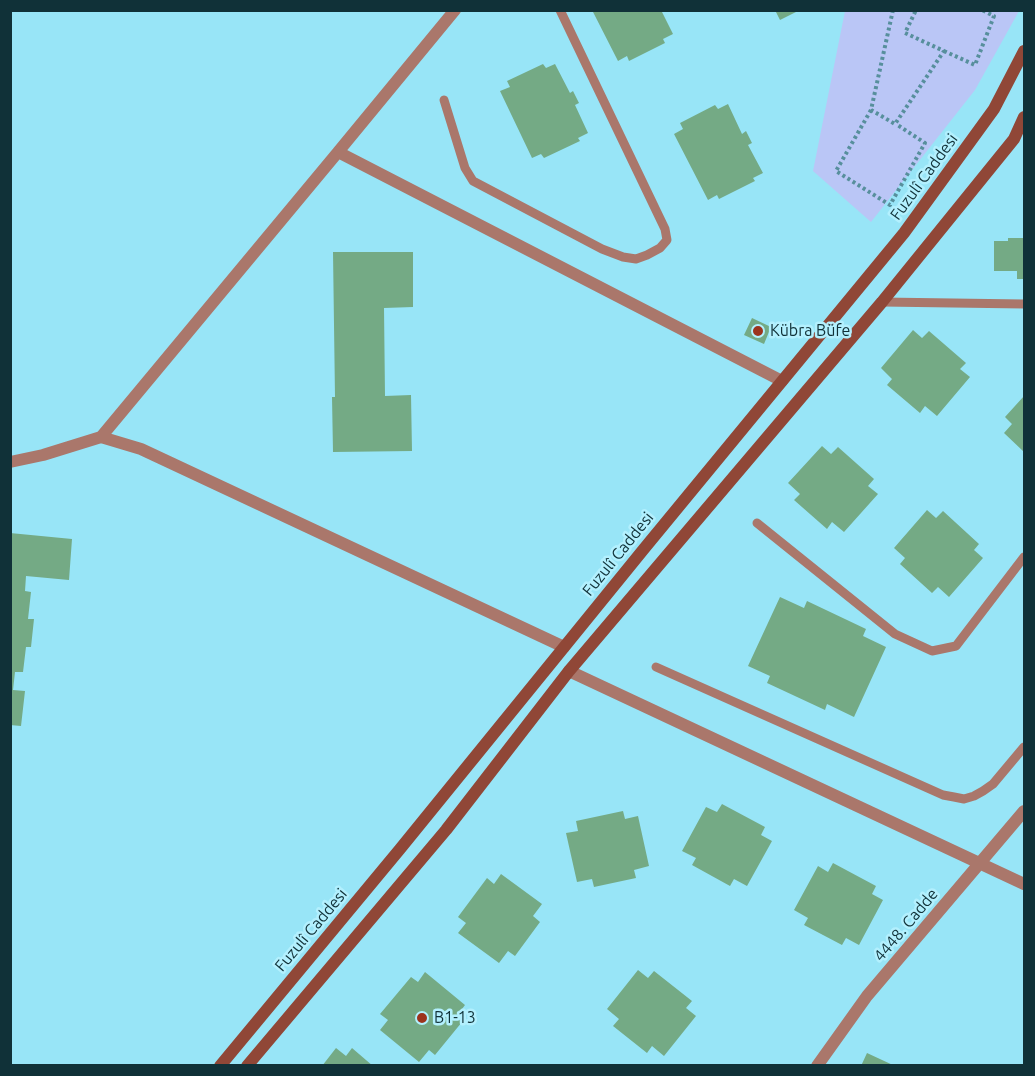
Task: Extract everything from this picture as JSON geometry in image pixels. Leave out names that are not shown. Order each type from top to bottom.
[{"type":"street","points":[[10,462],[43,455],[101,437],[454,10]]},
{"type":"street","name":"Fuzulî Caddesi","points":[[220,1065],[400,849],[904,233],[994,109],[1024,51]]},
{"type":"street","points":[[247,1065],[446,830],[569,671],[882,302],[1014,139],[1024,117]]},
{"type":"street","points":[[338,152],[782,381]]},
{"type":"street","points":[[101,437],[141,449],[181,467],[564,647]]},
{"type":"street","points":[[569,671],[1024,884]]},
{"type":"street","name":"4448. Cadde","points":[[817,1065],[867,996],[1024,811]]},
{"type":"lane","points":[[444,100],[465,168],[473,181],[602,249],[623,257],[636,259],[660,248],[667,240],[665,229],[560,10]]},
{"type":"lane","points":[[882,302],[1024,304]]},
{"type":"lane","points":[[757,523],[896,634],[932,651],[956,646],[1024,557]]},
{"type":"lane","points":[[656,667],[943,795],[964,799],[983,791],[993,784],[1024,747]]},
{"type":"path","points":[[870,111],[925,143],[890,205],[836,171],[870,111],[893,10]]},
{"type":"path","points":[[916,10],[905,33],[975,65],[994,16],[982,10]]},
{"type":"path","points":[[895,124],[944,51]]},
{"type":"shaded area","points":[[845,11],[1019,11],[975,90],[871,222],[813,171]]},
{"type":"building","points":[[592,10],[661,10],[673,34],[663,39],[665,43],[629,61],[627,56],[618,61]]},
{"type":"building","points":[[775,10],[800,10],[780,20]]},
{"type":"building","points":[[543,64],[546,68],[555,64],[570,93],[573,91],[579,103],[575,105],[588,133],[578,138],[580,141],[544,158],[541,154],[532,158],[500,91],[510,87],[507,81]]},
{"type":"building","points":[[728,104],[742,134],[746,131],[752,143],[748,145],[763,173],[753,178],[755,181],[719,199],[717,195],[708,200],[674,134],[683,129],[680,123],[715,105],[718,109]]},
{"type":"building","points":[[1008,238],[1024,238],[1024,279],[1017,279],[1017,271],[994,271],[994,241],[1008,241]]},
{"type":"building","points":[[333,252],[413,252],[413,307],[384,308],[385,396],[411,395],[412,451],[333,452],[332,397],[335,397]]},
{"type":"building","name":"Kübra Büfe","points":[[752,318],[771,327],[764,344],[744,335]]},
{"type":"building","points":[[913,330],[922,338],[929,331],[966,363],[960,369],[970,377],[937,416],[925,406],[920,413],[887,385],[892,379],[881,368]]},
{"type":"building","points":[[1024,396],[1024,452],[1004,433],[1012,424],[1005,417]]},
{"type":"building","points":[[822,446],[831,454],[838,447],[874,479],[868,486],[878,494],[844,532],[832,522],[827,529],[794,500],[800,494],[788,483]]},
{"type":"building","points":[[927,510],[936,518],[943,511],[979,544],[974,550],[983,558],[949,597],[938,587],[932,593],[900,564],[905,558],[894,548]]},
{"type":"building","points":[[10,533],[72,539],[69,580],[26,576],[25,591],[31,592],[28,619],[34,619],[31,647],[26,647],[23,672],[15,672],[13,690],[25,691],[21,726],[10,725]]},
{"type":"building","points":[[780,597],[804,608],[807,601],[866,629],[863,636],[886,647],[854,717],[827,704],[825,710],[767,683],[770,676],[748,666]]},
{"type":"building","points":[[722,804],[765,827],[761,835],[772,841],[747,886],[734,879],[730,886],[692,865],[696,858],[682,851],[706,807],[717,812]]},
{"type":"building","points":[[623,811],[625,819],[638,816],[649,866],[634,870],[636,878],[594,887],[592,879],[577,882],[566,833],[578,831],[576,821]]},
{"type":"building","points":[[833,863],[876,886],[872,894],[883,900],[859,945],[846,938],[842,945],[804,925],[808,918],[794,910],[818,866],[828,872]]},
{"type":"building","points":[[501,874],[542,904],[533,916],[540,922],[515,956],[508,951],[499,963],[458,933],[466,923],[458,917],[487,878],[494,884]]},
{"type":"building","points":[[638,970],[648,978],[654,971],[692,1001],[686,1008],[696,1016],[664,1056],[652,1046],[647,1053],[613,1026],[619,1019],[607,1009]]},
{"type":"building","name":"B1-13","points":[[425,972],[465,1005],[456,1017],[462,1022],[435,1055],[429,1050],[419,1062],[380,1030],[388,1020],[380,1014],[411,977],[418,982]]},
{"type":"building","points":[[336,1048],[346,1056],[352,1048],[373,1066],[322,1066]]},
{"type":"building","points":[[867,1053],[895,1066],[861,1066]]},
{"type":"place","name":"Kübra Büfe","points":[[758,331]]},
{"type":"place","name":"B1-13","points":[[422,1018]]}]
